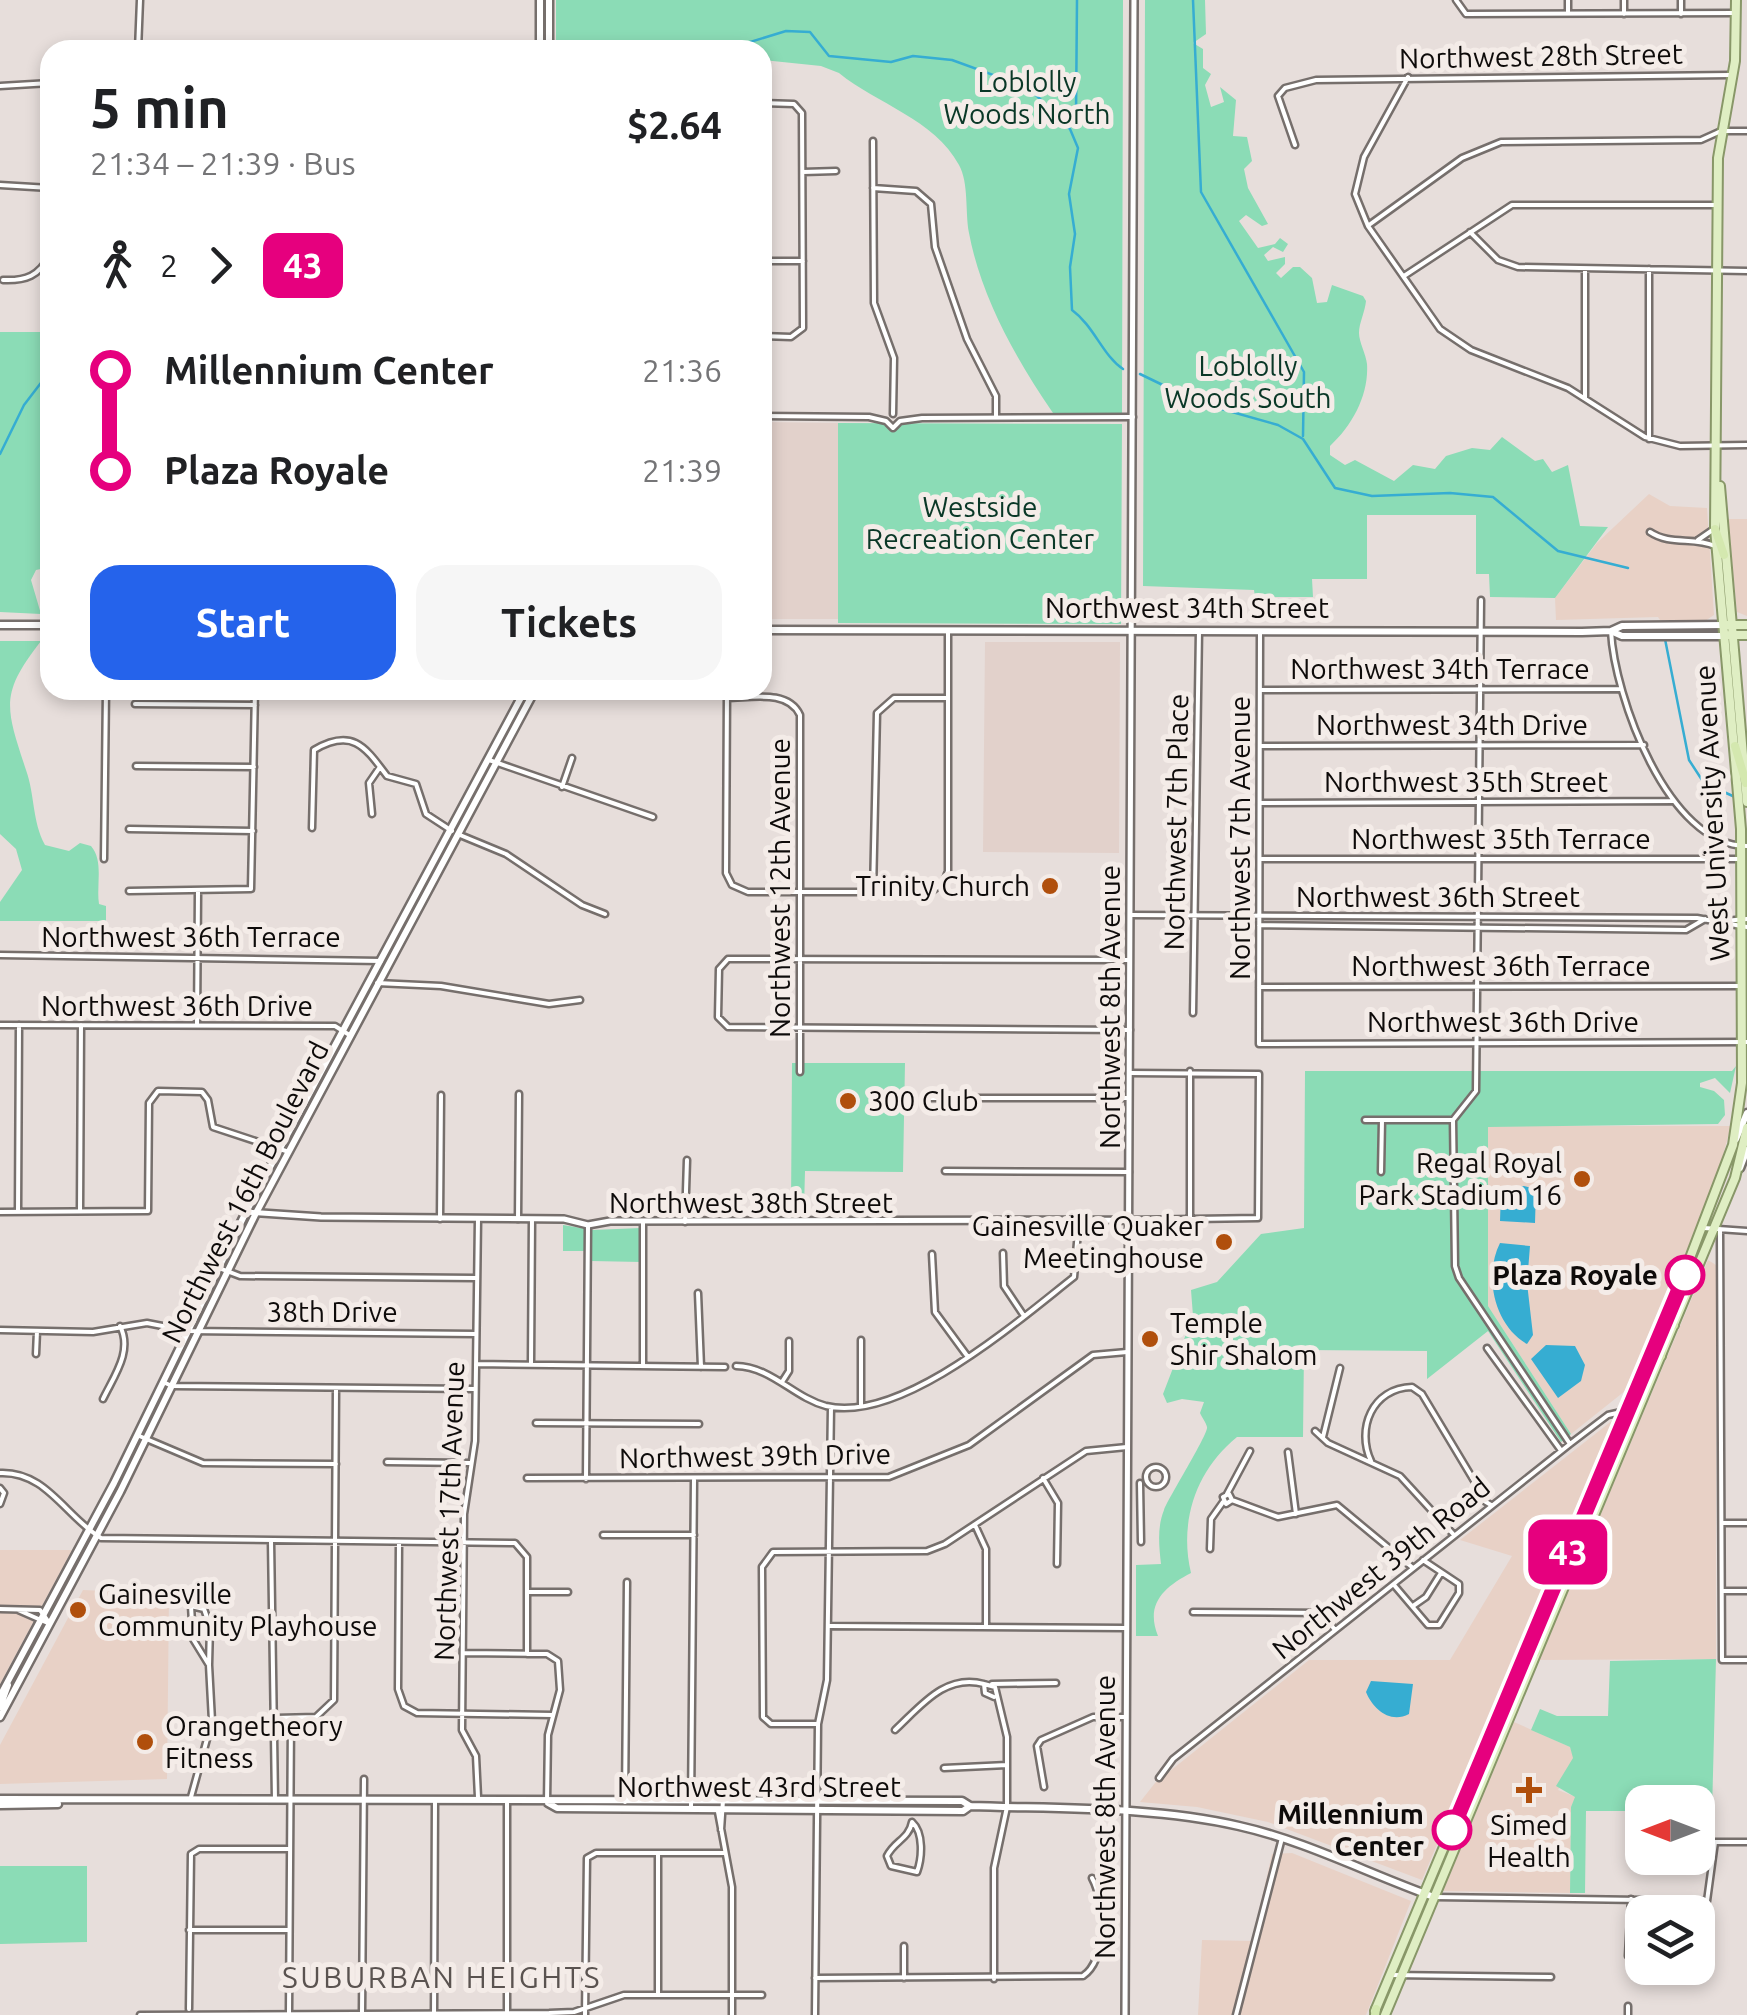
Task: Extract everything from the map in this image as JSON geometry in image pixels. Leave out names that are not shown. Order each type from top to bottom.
[{"type":"highway","points":[[1715,529],[1724,555]]},
{"type":"highway","points":[[1735,746],[1742,783]]},
{"type":"highway","points":[[1674,1325],[1671,1318],[1680,1287]]},
{"type":"highway","points":[[1660,1356],[1667,1316]]},
{"type":"main road","points":[[540,0],[540,40]]},
{"type":"main road","points":[[549,0],[549,40]]},
{"type":"main road","name":"West University Avenue","points":[[1712,1230],[1733,1145],[1745,1042],[1742,783],[1728,630],[1715,546],[1717,205],[1721,131],[1733,75],[1736,0]]},
{"type":"main road","name":"West University Avenue","points":[[1717,446],[1735,746]]},
{"type":"main road","points":[[0,625],[40,625]]},
{"type":"main road","points":[[1728,630],[1747,625]]},
{"type":"main road","name":"Northwest 34th Street","points":[[772,630],[1478,632],[1612,631],[1622,626],[1673,626],[1728,630]]},
{"type":"main road","points":[[1728,630],[1747,635]]},
{"type":"main road","name":"Northwest 34th Street","points":[[1612,631],[1622,636],[1675,636],[1728,630]]},
{"type":"main road","name":"Northwest 16th Boulevard","points":[[0,1717],[50,1624],[137,1435],[200,1328],[455,833],[519,700]]},
{"type":"main road","name":"Northwest 16th Boulevard","points":[[0,1696],[146,1440],[188,1331],[246,1212],[343,1031],[375,982],[381,961],[498,765],[530,700]]},
{"type":"main road","name":"West University Avenue","points":[[1742,783],[1747,802]]},
{"type":"main road","points":[[1733,1145],[1747,1113]]},
{"type":"main road","points":[[1735,1178],[1747,1128]]},
{"type":"main road","points":[[1532,1650],[1747,1150]]},
{"type":"main road","points":[[1377,2014],[1532,1650],[1667,1316],[1712,1230]]},
{"type":"main road","points":[[16,1687],[23,1654]]},
{"type":"main road","points":[[0,1707],[7,1683]]},
{"type":"main road","name":"Northwest 43rd Street","points":[[0,1802],[547,1802],[556,1798],[691,1804]]},
{"type":"main road","name":"Northwest 43rd Street","points":[[547,1802],[557,1808],[691,1804],[912,1806],[962,1802],[970,1806],[1204,1820],[1282,1838],[1429,1895]]},
{"type":"street","points":[[138,40],[140,0]]},
{"type":"street","name":"Northwest 8th Avenue","points":[[1124,2015],[1134,0]]},
{"type":"street","points":[[1456,0],[1460,11],[1736,12]]},
{"type":"street","points":[[1568,0],[1568,13]]},
{"type":"street","points":[[1624,0],[1624,14]]},
{"type":"street","points":[[1680,0],[1680,14]]},
{"type":"street","points":[[1512,5],[1513,12]]},
{"type":"street","name":"Northwest 28th Street","points":[[1294,146],[1279,103],[1280,92],[1316,80],[1733,75]]},
{"type":"street","points":[[1408,77],[1360,164],[1355,194],[1368,226],[1449,336],[1471,350],[1568,388],[1650,438],[1717,446],[1747,445]]},
{"type":"street","points":[[0,86],[40,84]]},
{"type":"street","points":[[772,104],[796,104],[802,118],[803,172],[803,323],[796,334],[772,335]]},
{"type":"street","points":[[1368,226],[1462,158],[1502,142],[1701,140],[1721,131],[1747,131]]},
{"type":"street","points":[[872,141],[874,303],[894,358],[893,414],[886,421]]},
{"type":"street","points":[[803,172],[836,172]]},
{"type":"street","points":[[0,185],[40,187]]},
{"type":"street","points":[[873,188],[903,188],[931,204],[935,247],[967,339],[996,396],[996,418]]},
{"type":"street","points":[[1403,276],[1512,205],[1717,205]]},
{"type":"street","points":[[1469,231],[1498,260],[1510,265],[1747,272]]},
{"type":"street","points":[[772,260],[803,260]]},
{"type":"street","points":[[1584,269],[1585,398]]},
{"type":"street","points":[[1649,269],[1650,438]]},
{"type":"street","points":[[4,280],[37,274],[40,270]]},
{"type":"street","points":[[893,414],[900,421]]},
{"type":"street","points":[[772,416],[886,421],[892,428],[900,421],[1133,418]]},
{"type":"street","points":[[1698,540],[1715,529]]},
{"type":"street","points":[[1650,532],[1671,541],[1698,540],[1715,546]]},
{"type":"street","points":[[1481,600],[1478,1042],[1476,1091],[1453,1120],[1454,1266],[1570,1444]]},
{"type":"street","points":[[727,700],[726,873],[732,885],[748,892],[928,892],[939,888],[948,872],[948,630]]},
{"type":"street","name":"Northwest 7th Place","points":[[1193,1013],[1198,631]]},
{"type":"street","points":[[1612,631],[1613,667],[1620,688],[1673,802],[1688,819],[1744,846]]},
{"type":"street","name":"Northwest 7th Avenue","points":[[1259,1044],[1260,632]]},
{"type":"street","name":"Northwest 34th Terrace","points":[[1260,690],[1620,688]]},
{"type":"street","name":"Northwest 12th Avenue","points":[[772,698],[795,705],[801,719],[800,1072]]},
{"type":"street","points":[[874,892],[875,718],[879,708],[894,698],[948,698]]},
{"type":"street","points":[[104,860],[106,700]]},
{"type":"street","points":[[129,890],[251,889],[255,700]]},
{"type":"street","points":[[136,704],[255,705]]},
{"type":"street","points":[[312,828],[314,750],[353,741],[367,746],[387,776],[416,784],[426,814],[455,833],[506,854],[582,905],[606,914]]},
{"type":"street","name":"Northwest 34th Drive","points":[[1260,746],[1644,745]]},
{"type":"street","points":[[562,787],[572,758]]},
{"type":"street","points":[[489,760],[653,816]]},
{"type":"street","points":[[136,766],[254,767]]},
{"type":"street","points":[[372,814],[369,783],[380,767]]},
{"type":"street","name":"Northwest 35th Street","points":[[1260,802],[1673,802]]},
{"type":"street","points":[[129,829],[253,830]]},
{"type":"street","name":"Northwest 35th Terrace","points":[[1260,859],[1742,859]]},
{"type":"street","points":[[198,892],[198,1025]]},
{"type":"street","name":"Northwest 36th Street","points":[[1130,915],[1704,919],[1745,923]]},
{"type":"street","points":[[1588,918],[1588,928]]},
{"type":"street","points":[[1259,925],[1686,930],[1704,919]]},
{"type":"street","name":"Northwest 36th Terrace","points":[[0,955],[381,961]]},
{"type":"street","points":[[1130,960],[728,959],[719,969],[720,1021],[728,1028],[1130,1030]]},
{"type":"street","points":[[375,982],[442,986],[549,1004],[580,1000]]},
{"type":"street","name":"Northwest 36th Terrace","points":[[1259,986],[1743,986]]},
{"type":"street","name":"Northwest 36th Drive","points":[[0,1025],[334,1026],[351,1036]]},
{"type":"street","points":[[80,1212],[81,1025]]},
{"type":"street","points":[[18,1212],[19,1026]]},
{"type":"street","name":"Northwest 36th Drive","points":[[1259,1044],[1745,1042]]},
{"type":"street","points":[[1129,1072],[1190,1071],[1190,1219]]},
{"type":"street","name":"Northwest 38th Street","points":[[246,1212],[564,1219],[588,1226],[643,1221],[1258,1218],[1259,1074],[1190,1071]]},
{"type":"street","points":[[0,1212],[148,1211],[148,1103],[152,1095],[202,1092],[208,1100],[213,1127],[289,1152]]},
{"type":"street","points":[[440,1218],[441,1094]]},
{"type":"street","points":[[518,1218],[520,1094]]},
{"type":"street","points":[[924,1098],[1129,1098]]},
{"type":"street","points":[[1365,1120],[1453,1120]]},
{"type":"street","points":[[1382,1120],[1382,1172]]},
{"type":"street","points":[[685,1222],[687,1160]]},
{"type":"street","points":[[945,1171],[1128,1172]]},
{"type":"street","name":"Northwest 17th Avenue","points":[[478,1218],[475,1441],[464,1542],[462,1713],[463,1734],[476,1756],[478,1802]]},
{"type":"street","points":[[531,1365],[532,1219]]},
{"type":"street","points":[[736,1366],[762,1370],[831,1407],[861,1406],[933,1380],[1024,1316],[1078,1272],[1079,1220]]},
{"type":"street","points":[[642,1365],[643,1221]]},
{"type":"street","points":[[586,1479],[588,1226]]},
{"type":"street","points":[[1747,1231],[1712,1230],[1719,1259],[1722,1660],[1747,1660]]},
{"type":"street","points":[[1704,1252],[1719,1259]]},
{"type":"street","points":[[1003,1253],[1004,1286],[1024,1316]]},
{"type":"street","points":[[932,1254],[935,1312],[968,1357]]},
{"type":"street","points":[[219,1268],[240,1276],[476,1278]]},
{"type":"street","points":[[698,1294],[701,1367]]},
{"type":"street","points":[[0,1330],[93,1332],[147,1322],[188,1331]]},
{"type":"street","points":[[103,1399],[125,1351],[120,1326]]},
{"type":"street","name":"38th Drive","points":[[188,1331],[200,1328],[476,1334]]},
{"type":"street","points":[[36,1332],[36,1354]]},
{"type":"street","points":[[861,1340],[861,1406]]},
{"type":"street","points":[[782,1382],[789,1371],[789,1341]]},
{"type":"street","points":[[1486,1348],[1561,1451]]},
{"type":"street","name":"Northwest 39th Drive","points":[[527,1478],[889,1477],[969,1445],[1092,1356],[1127,1352]]},
{"type":"street","points":[[476,1364],[724,1367]]},
{"type":"street","points":[[1323,1437],[1340,1368]]},
{"type":"street","points":[[167,1384],[475,1389]]},
{"type":"street","points":[[1371,1462],[1364,1434],[1370,1414],[1384,1395],[1412,1387],[1422,1394],[1491,1506]]},
{"type":"street","points":[[276,1718],[316,1717],[334,1700],[336,1388]]},
{"type":"street","points":[[814,2015],[815,1805],[818,1724],[827,1680],[831,1407]]},
{"type":"street","name":"Northwest 39th Road","points":[[1159,1778],[1173,1760],[1608,1414],[1639,1408]]},
{"type":"street","points":[[536,1423],[699,1424]]},
{"type":"street","points":[[1314,1431],[1406,1481],[1454,1535]]},
{"type":"street","points":[[137,1435],[204,1464],[336,1464]]},
{"type":"street","points":[[818,1724],[765,1721],[764,1559],[773,1552],[918,1553],[945,1544],[1086,1451],[1127,1447]]},
{"type":"street","points":[[1210,1549],[1212,1519],[1250,1452]]},
{"type":"street","points":[[1288,1452],[1296,1514]]},
{"type":"street","points":[[387,1462],[470,1463]]},
{"type":"street","points":[[1126,1482],[1143,1482],[1160,1486],[1165,1473],[1151,1468],[1143,1482],[1140,1542]]},
{"type":"street","points":[[0,1473],[39,1482],[72,1518],[93,1533],[520,1545],[527,1557],[527,1654]]},
{"type":"street","points":[[1043,1478],[1058,1503],[1057,1564]]},
{"type":"street","points":[[691,1804],[694,1480]]},
{"type":"street","points":[[0,1488],[0,1504]]},
{"type":"street","points":[[1227,1494],[1232,1500]]},
{"type":"street","points":[[1444,1524],[1486,1499]]},
{"type":"street","points":[[1223,1501],[1232,1500],[1278,1516],[1337,1504],[1413,1568]]},
{"type":"street","points":[[1722,1524],[1747,1524]]},
{"type":"street","points":[[974,1525],[986,1549],[986,1626]]},
{"type":"street","points":[[603,1534],[694,1534]]},
{"type":"street","points":[[272,1541],[270,1696],[276,1718],[275,1801]]},
{"type":"street","points":[[399,1541],[398,1689],[404,1706],[416,1713],[552,1715]]},
{"type":"street","points":[[1393,1584],[1428,1626],[1439,1624],[1460,1588],[1455,1579],[1422,1560]]},
{"type":"street","points":[[1412,1607],[1441,1572]]},
{"type":"street","points":[[625,1808],[627,1582]]},
{"type":"street","points":[[1722,1591],[1747,1591]]},
{"type":"street","points":[[528,1592],[568,1592]]},
{"type":"street","points":[[191,1801],[212,1720],[209,1618],[204,1609],[190,1606],[194,1638],[210,1665]]},
{"type":"street","points":[[0,1609],[45,1613],[50,1624]]},
{"type":"street","points":[[14,1609],[50,1624]]},
{"type":"street","points":[[1193,1612],[1322,1613],[1335,1630]]},
{"type":"street","points":[[829,1626],[1125,1628]]},
{"type":"street","points":[[463,1653],[552,1656],[558,1662],[561,1679],[552,1715],[547,1802]]},
{"type":"street","points":[[895,1730],[940,1689],[965,1682],[1056,1683]]},
{"type":"street","points":[[984,1684],[985,1693],[994,1698]]},
{"type":"street","points":[[992,1684],[1007,1738],[1008,1807],[995,1860],[994,1978]]},
{"type":"street","points":[[1044,1787],[1037,1746],[1041,1740],[1093,1717],[1125,1717]]},
{"type":"street","points":[[288,2012],[291,1718]]},
{"type":"street","points":[[944,1768],[1007,1765]]},
{"type":"street","points":[[362,2012],[364,1779]]},
{"type":"street","points":[[434,2014],[435,1802]]},
{"type":"street","points":[[507,1802],[507,2014]]},
{"type":"street","points":[[721,1804],[724,1853],[732,1887],[732,2015]]},
{"type":"street","points":[[912,1806],[907,1837],[894,1844],[887,1856],[891,1866],[910,1873],[919,1865],[920,1834],[912,1822]]},
{"type":"street","points":[[1236,2015],[1282,1838]]},
{"type":"street","points":[[1710,1895],[1715,1842],[1747,1842]]},
{"type":"street","points":[[189,2012],[189,1859],[194,1851],[289,1849]]},
{"type":"street","points":[[658,1853],[658,1994]]},
{"type":"street","points":[[585,2012],[586,1861],[590,1855],[724,1853]]},
{"type":"street","points":[[814,1978],[1073,1979],[1088,1973],[1099,1957],[1098,1890],[1092,1878]]},
{"type":"street","points":[[1429,1895],[1625,1898]]},
{"type":"street","points":[[189,1930],[289,1930]]},
{"type":"street","points":[[904,1946],[904,1978]]},
{"type":"street","points":[[1395,1976],[1551,1977]]},
{"type":"street","points":[[140,2015],[585,2012],[624,1994],[762,1994]]},
{"type":"street","points":[[1628,2006],[1628,2015]]},
{"type":"shaded area","points":[[772,422],[838,423],[838,619],[772,619]]},
{"type":"shaded area","points":[[1649,494],[1670,506],[1707,508],[1714,615],[1705,621],[1658,617],[1556,620],[1555,598],[1597,543]]},
{"type":"shaded area","points":[[1728,519],[1747,519],[1747,616],[1737,612]]},
{"type":"shaded area","points":[[985,642],[1120,642],[1119,853],[983,852]]},
{"type":"shaded area","points":[[1488,1126],[1731,1126],[1717,1177],[1630,1387],[1571,1434],[1488,1306]]},
{"type":"shaded area","points":[[1708,1260],[1716,1265],[1716,1659],[1539,1660]]},
{"type":"shaded area","points":[[1616,1421],[1422,1880],[1268,1822],[1197,1807],[1140,1802],[1155,1783],[1309,1660],[1450,1660],[1512,1556],[1460,1540]]},
{"type":"shaded area","points":[[0,1550],[72,1550],[0,1684]]},
{"type":"shaded area","points":[[83,1590],[169,1594],[167,1779],[0,1784],[0,1745]]},
{"type":"shaded area","points":[[1514,1722],[1570,1747],[1574,1758],[1558,1790],[1576,1797],[1571,1807],[1570,1893],[1443,1891]]},
{"type":"shaded area","points":[[1292,1853],[1411,1901],[1366,2015],[1198,2015],[1202,1940],[1252,1941],[1272,1854]]},
{"type":"green space","name":"Loblolly Woods North","points":[[556,0],[1123,0],[1122,413],[1053,413],[1013,349],[982,281],[969,233],[966,189],[959,165],[948,149],[920,124],[839,73],[821,66],[772,61],[772,40],[556,40]]},
{"type":"green space","name":"Loblolly Woods South","points":[[1145,0],[1205,0],[1206,34],[1193,43],[1203,49],[1203,68],[1211,74],[1205,85],[1211,107],[1224,102],[1220,87],[1236,100],[1233,136],[1247,137],[1252,161],[1244,169],[1248,188],[1268,224],[1262,226],[1246,215],[1239,221],[1258,248],[1275,244],[1280,238],[1288,244],[1283,252],[1273,247],[1264,255],[1268,261],[1285,257],[1285,264],[1276,273],[1281,278],[1293,267],[1300,267],[1312,278],[1317,303],[1327,302],[1332,285],[1363,296],[1366,301],[1359,333],[1367,364],[1365,387],[1352,419],[1330,446],[1330,455],[1345,465],[1355,460],[1394,481],[1413,465],[1435,469],[1446,456],[1472,448],[1490,450],[1502,437],[1535,461],[1543,459],[1552,472],[1568,465],[1580,526],[1608,527],[1555,598],[1490,597],[1489,574],[1476,574],[1476,515],[1367,515],[1367,579],[1312,579],[1313,597],[1255,597],[1254,590],[1143,586]]},
{"type":"green space","points":[[0,332],[40,332],[40,569],[31,580],[40,614],[0,612]]},
{"type":"green space","name":"Westside Recreation Center","points":[[838,423],[1122,424],[1121,624],[838,623]]},
{"type":"green space","points":[[0,641],[40,641],[13,688],[10,701],[14,730],[45,845],[69,851],[80,843],[91,846],[97,859],[99,904],[106,906],[106,921],[0,921],[0,902],[22,870],[16,849],[0,834]]},
{"type":"green space","name":"300 Club","points":[[792,1063],[905,1063],[903,1172],[805,1171],[804,1208],[791,1208]]},
{"type":"green space","points":[[1736,1066],[1730,1093],[1715,1078],[1700,1083],[1700,1087],[1714,1091],[1724,1100],[1725,1115],[1718,1124],[1488,1127],[1488,1306],[1571,1434],[1561,1442],[1488,1331],[1427,1379],[1427,1351],[1304,1350],[1303,1437],[1237,1437],[1222,1451],[1201,1482],[1189,1517],[1191,1573],[1160,1598],[1154,1615],[1158,1636],[1136,1636],[1136,1565],[1161,1564],[1162,1516],[1207,1427],[1200,1413],[1204,1402],[1182,1399],[1167,1403],[1163,1394],[1193,1316],[1191,1290],[1217,1282],[1261,1234],[1304,1228],[1305,1071],[1732,1071]]},
{"type":"green space","points":[[563,1225],[593,1230],[641,1228],[641,1262],[591,1261],[585,1251],[563,1251]]},
{"type":"green space","points":[[1716,1659],[1713,1785],[1625,1785],[1625,1811],[1586,1811],[1585,1893],[1570,1893],[1571,1807],[1575,1797],[1556,1786],[1573,1758],[1570,1747],[1531,1730],[1540,1709],[1557,1716],[1608,1716],[1610,1661]]},
{"type":"green space","points":[[0,1866],[87,1866],[87,1942],[0,1944]]},
{"type":"water","points":[[1524,1186],[1536,1189],[1535,1223],[1500,1221],[1501,1190]]},
{"type":"water","points":[[1500,1243],[1530,1246],[1527,1283],[1533,1335],[1527,1344],[1507,1325],[1495,1300],[1493,1271]]},
{"type":"water","points":[[1546,1345],[1575,1346],[1585,1365],[1581,1381],[1558,1398],[1531,1359]]},
{"type":"water","points":[[1371,1681],[1413,1684],[1409,1714],[1395,1717],[1378,1709],[1366,1692]]},
{"type":"waterway","points":[[1068,126],[1076,115],[1077,0]]},
{"type":"waterway","points":[[1193,0],[1201,192],[1304,372],[1303,436]]},
{"type":"waterway","points":[[757,40],[786,31],[810,32],[829,56],[891,62],[913,56],[952,60],[1029,88],[1070,129],[1078,148],[1069,194],[1075,234],[1070,267],[1072,310],[1123,369]]},
{"type":"waterway","points":[[1140,374],[1200,403],[1278,425],[1303,439],[1335,488],[1372,496],[1450,493],[1493,497],[1558,551],[1628,568]]},
{"type":"waterway","points":[[0,454],[24,405],[40,384]]},
{"type":"waterway","points":[[1663,629],[1689,760],[1704,783],[1746,802]]},
{"type":"bus line","name":"43","points":[[1452,1830],[1685,1275]]},
{"type":"place","name":"Trinity Church","points":[[1050,886]]},
{"type":"place","name":"300 Club","points":[[848,1101]]},
{"type":"place","name":"Regal Royal Park Stadium 16","points":[[1582,1179]]},
{"type":"place","name":"Gainesville Quaker Meetinghouse","points":[[1224,1242]]},
{"type":"place","name":"Plaza Royale","points":[[1685,1275]]},
{"type":"place","name":"Temple Shir Shalom","points":[[1150,1339]]},
{"type":"place","name":"Gainesville Community Playhouse","points":[[78,1610]]},
{"type":"place","name":"Orangetheory Fitness","points":[[145,1742]]},
{"type":"place","name":"Simed Health","points":[[1529,1790]]},
{"type":"place","name":"Millennium Center","points":[[1452,1830]]},
{"type":"district","name":"SUBURBAN HEIGHTS","points":[[442,1978]]}]
